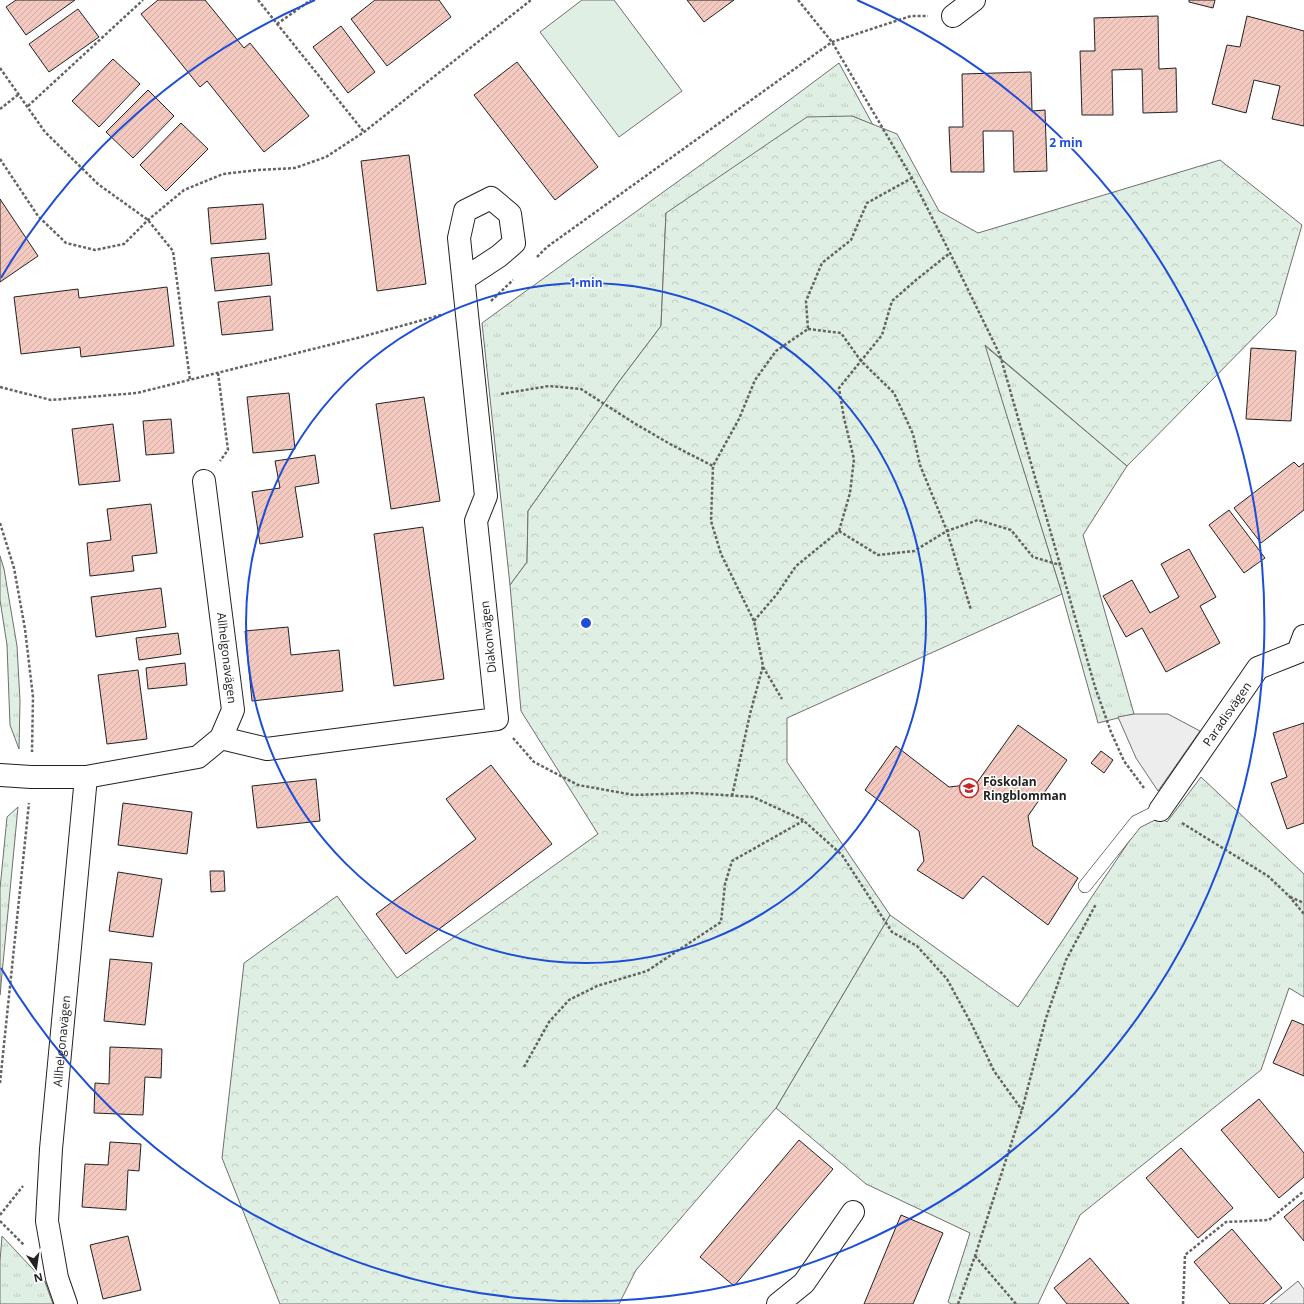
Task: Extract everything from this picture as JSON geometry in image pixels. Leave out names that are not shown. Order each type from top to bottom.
[{"type":"street","points":[[953,16],[974,0]]},
{"type":"street","name":"Diakonvägen","points":[[464,279],[486,496],[476,521],[497,719]]},
{"type":"street","name":"Allhelgonavägen","points":[[0,775],[31,777],[86,777],[198,757],[220,738],[233,710],[204,481]]},
{"type":"street","name":"Paradisvägen","points":[[1160,810],[1258,668],[1298,652],[1304,636]]},
{"type":"street","points":[[220,738],[267,749],[497,719]]},
{"type":"street","name":"Allhelgonavägen","points":[[66,1304],[56,1278],[47,1221],[51,1149],[86,777]]},
{"type":"street","points":[[778,1304],[802,1293],[853,1212]]},
{"type":"lane","points":[[1085,886],[1136,822],[1160,810]]},
{"type":"path","points":[[28,106],[143,0]]},
{"type":"path","points":[[258,0],[364,132]]},
{"type":"path","points":[[277,24],[311,0]]},
{"type":"path","points":[[0,159],[38,216],[66,243],[95,250],[124,244],[148,220],[184,190],[223,174],[295,168],[326,157],[364,132],[531,0]]},
{"type":"path","points":[[798,0],[832,42],[912,178],[1000,355],[1095,687],[1111,732],[1124,761],[1160,810],[1268,876],[1289,896],[1304,914]]},
{"type":"path","points":[[0,68],[45,132],[98,184],[148,220],[173,251],[190,380]]},
{"type":"path","points":[[0,109],[19,94]]},
{"type":"path","points":[[808,329],[806,301],[822,263],[850,240],[867,203],[912,178]]},
{"type":"path","points":[[754,621],[777,594],[796,566],[839,531],[850,493],[854,459],[844,418],[840,388],[882,335],[892,301],[950,253]]},
{"type":"path","points":[[782,699],[763,666],[754,621],[721,554],[711,521],[712,466],[739,419],[755,380],[776,351],[808,329],[841,333],[861,361],[894,393],[913,434],[920,465],[947,531],[971,610]]},
{"type":"path","points":[[204,481],[228,450],[218,373]]},
{"type":"path","points":[[476,398],[549,386],[581,389],[640,427],[712,466]]},
{"type":"path","points":[[839,531],[878,555],[914,551],[947,531],[978,520],[1012,530],[1033,557],[1060,566]]},
{"type":"path","points":[[732,796],[750,714],[763,666]]},
{"type":"path","points":[[497,719],[534,762],[578,785],[634,795],[693,794],[753,797],[803,820],[842,855],[892,932],[917,946],[947,979],[972,1025],[994,1072],[1022,1110]]},
{"type":"path","points":[[524,1067],[549,1022],[569,1000],[597,986],[647,971],[722,922],[724,884],[732,861],[803,820]]},
{"type":"path","points":[[1289,896],[1304,903]]},
{"type":"path","points":[[958,1304],[1022,1110],[1046,1018],[1066,960],[1099,897]]},
{"type":"path","points":[[1183,1304],[1185,1256],[1226,1222],[1269,1220],[1304,1191]]},
{"type":"path","points":[[975,1256],[1016,1304]]},
{"type":"green space","points":[[582,0],[614,0],[682,91],[619,137],[540,32]]},
{"type":"green space","points":[[839,63],[873,125],[852,116],[666,213],[661,326],[618,383],[528,511],[527,562],[510,585],[482,323]]},
{"type":"green space","points":[[852,116],[897,134],[939,211],[978,233],[1220,160],[1302,225],[1276,315],[1127,466],[985,345],[1062,594],[787,718],[787,762],[890,915],[776,1108],[636,1270],[619,1304],[280,1304],[222,1158],[244,963],[337,896],[397,978],[598,834],[521,711],[510,585],[527,562],[528,511],[618,383],[661,326],[666,213],[807,117]]},
{"type":"green space","points":[[984,345],[1127,466],[1083,535],[1134,714],[1098,723],[1062,594]]},
{"type":"green space","points":[[0,556],[4,569],[17,646],[20,701],[19,749],[10,725],[7,645],[0,600]]},
{"type":"green space","points":[[1201,777],[1304,874],[1304,997],[1289,988],[1261,1070],[1080,1215],[1038,1304],[951,1304],[948,1302],[970,1233],[866,1184],[776,1108],[890,915],[1018,1007],[1150,810],[1167,822]]},
{"type":"green space","points":[[18,807],[0,995],[0,889],[7,817]]},
{"type":"green space","points":[[2,1236],[45,1282],[53,1304],[0,1304],[0,1261]]},
{"type":"shaded area","points":[[1134,714],[1168,714],[1200,731],[1158,791],[1136,758],[1118,717]]},
{"type":"shaded area","points":[[1298,1281],[1304,1289],[1304,1304],[1270,1304]]},
{"type":"building","points":[[16,0],[75,0],[26,35],[6,7]]},
{"type":"building","points":[[158,0],[205,0],[244,48],[250,43],[309,116],[264,152],[207,81],[200,87],[141,14]]},
{"type":"building","points":[[375,0],[439,0],[451,17],[387,66],[351,19]]},
{"type":"building","points":[[687,0],[734,0],[704,22]]},
{"type":"building","points":[[1189,0],[1215,0],[1213,8],[1189,2]]},
{"type":"building","points":[[78,9],[99,37],[49,72],[29,44]]},
{"type":"building","points":[[1158,16],[1159,69],[1176,68],[1177,112],[1143,113],[1142,69],[1112,70],[1113,115],[1082,115],[1080,51],[1095,51],[1094,18]]},
{"type":"building","points":[[1247,16],[1304,31],[1304,126],[1272,119],[1280,86],[1254,80],[1246,113],[1212,104],[1227,45],[1240,47]]},
{"type":"building","points":[[341,26],[375,72],[348,93],[313,47]]},
{"type":"building","points":[[113,59],[140,84],[99,127],[72,101]]},
{"type":"building","points":[[517,62],[598,167],[555,200],[474,95]]},
{"type":"building","points":[[1031,72],[1032,111],[1045,110],[1047,171],[1014,172],[1013,131],[983,131],[984,172],[951,172],[949,127],[963,127],[962,74]]},
{"type":"building","points":[[148,90],[174,116],[133,158],[106,132]]},
{"type":"building","points":[[181,123],[208,149],[166,191],[140,165]]},
{"type":"building","points":[[409,155],[426,284],[377,291],[361,161]]},
{"type":"building","points":[[0,199],[38,256],[0,282]]},
{"type":"building","points":[[263,204],[266,239],[211,244],[208,208]]},
{"type":"building","points":[[269,253],[272,285],[215,291],[211,258]]},
{"type":"building","points":[[167,287],[174,346],[81,357],[80,347],[21,354],[14,297],[78,289],[79,298]]},
{"type":"building","points":[[270,296],[273,330],[222,335],[218,302]]},
{"type":"building","points":[[1251,348],[1296,351],[1291,421],[1246,419]]},
{"type":"building","points":[[289,393],[295,449],[253,453],[247,397]]},
{"type":"building","points":[[424,397],[440,501],[391,509],[376,404]]},
{"type":"building","points":[[171,419],[174,453],[146,455],[143,421]]},
{"type":"building","points":[[113,424],[120,481],[79,485],[72,429]]},
{"type":"building","points":[[315,455],[319,483],[295,487],[303,537],[260,544],[252,492],[280,488],[275,461]]},
{"type":"building","points":[[1294,462],[1299,467],[1304,463],[1304,510],[1261,543],[1234,508]]},
{"type":"building","points":[[151,504],[157,553],[132,556],[134,571],[90,576],[87,543],[111,540],[107,509]]},
{"type":"building","points":[[1229,510],[1265,558],[1244,573],[1209,525]]},
{"type":"building","points":[[423,527],[444,679],[394,686],[374,534]]},
{"type":"building","points":[[1189,549],[1216,597],[1200,606],[1220,643],[1166,672],[1142,628],[1126,637],[1103,596],[1132,580],[1150,613],[1179,597],[1161,564]]},
{"type":"building","points":[[161,588],[166,627],[96,637],[91,597]]},
{"type":"building","points":[[288,627],[291,655],[339,650],[343,691],[252,701],[245,631]]},
{"type":"building","points":[[178,633],[181,654],[139,660],[136,638]]},
{"type":"building","points":[[185,663],[187,685],[148,689],[146,668]]},
{"type":"building","points":[[138,670],[147,739],[107,744],[98,675]]},
{"type":"building","points":[[1304,723],[1304,823],[1287,829],[1271,783],[1287,777],[1273,733]]},
{"type":"building","points":[[1018,725],[1067,760],[1028,816],[1033,846],[1078,878],[1048,925],[983,876],[963,899],[917,870],[924,861],[919,831],[865,790],[896,746],[949,787],[976,784]]},
{"type":"building","points":[[1101,751],[1113,760],[1104,773],[1091,763]]},
{"type":"building","points":[[491,765],[552,844],[406,954],[376,914],[476,839],[446,799]]},
{"type":"building","points":[[316,779],[320,821],[257,828],[252,786]]},
{"type":"building","points":[[123,803],[192,812],[187,854],[118,845]]},
{"type":"building","points":[[210,871],[224,871],[225,891],[211,892]]},
{"type":"building","points":[[118,872],[162,879],[153,937],[109,931]]},
{"type":"building","points":[[110,959],[152,963],[145,1025],[104,1021]]},
{"type":"building","points":[[1292,1020],[1304,1025],[1304,1076],[1273,1063]]},
{"type":"building","points":[[110,1047],[162,1049],[161,1078],[145,1077],[143,1115],[94,1113],[95,1083],[109,1084]]},
{"type":"building","points":[[1259,1099],[1304,1153],[1304,1177],[1279,1198],[1221,1130]]},
{"type":"building","points":[[799,1140],[833,1169],[734,1286],[700,1257]]},
{"type":"building","points":[[110,1142],[141,1144],[139,1171],[128,1170],[126,1210],[82,1207],[85,1164],[108,1165]]},
{"type":"building","points":[[1181,1148],[1233,1208],[1198,1238],[1146,1178]]},
{"type":"building","points":[[1304,1200],[1304,1241],[1284,1217]]},
{"type":"building","points":[[901,1215],[943,1233],[913,1304],[864,1304]]},
{"type":"building","points":[[1232,1229],[1282,1288],[1263,1304],[1230,1304],[1194,1262]]},
{"type":"building","points":[[128,1236],[141,1290],[103,1299],[90,1245]]},
{"type":"building","points":[[1090,1258],[1129,1304],[1067,1304],[1054,1288]]},
{"type":"place","name":"Föskolan Ringblomman","points":[[969,788]]}]
